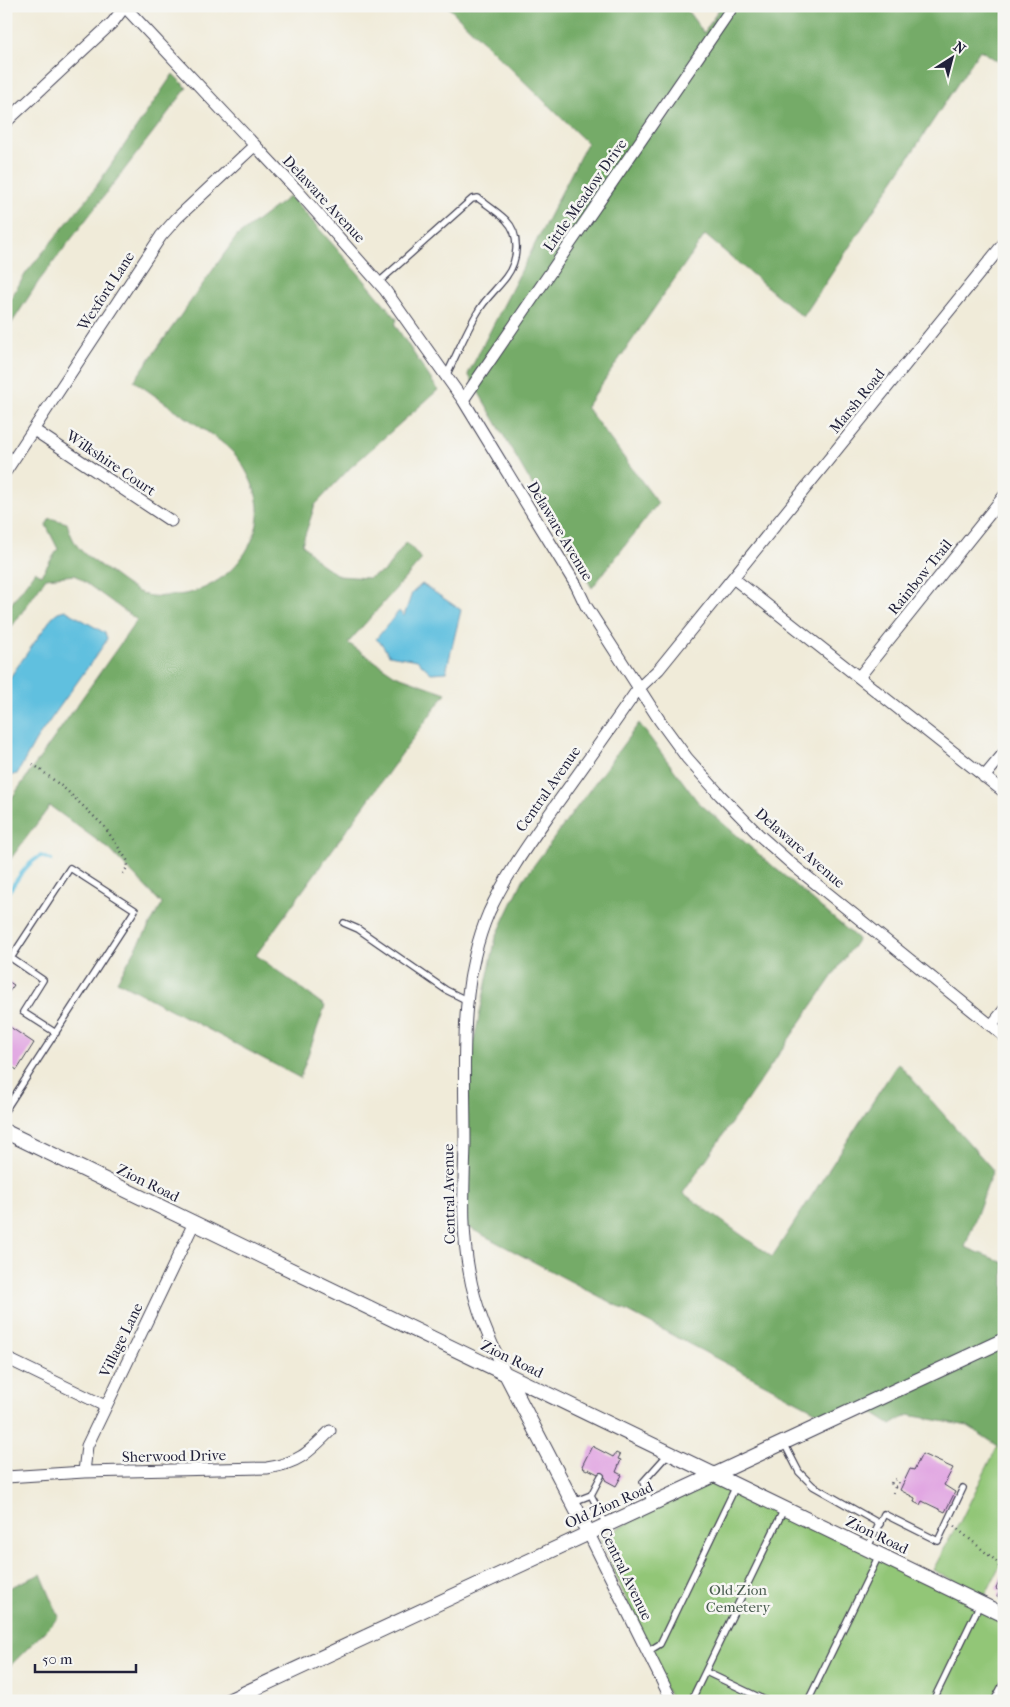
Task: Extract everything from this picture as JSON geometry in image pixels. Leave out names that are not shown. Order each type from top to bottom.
[{"type":"street","name":"Delaware Avenue","points":[[124,6],[295,188],[379,282],[415,329],[463,400],[638,689],[687,758],[758,834],[1004,1036]]},
{"type":"street","points":[[6,122],[113,22],[124,6]]},
{"type":"street","name":"Little Meadow Drive","points":[[463,400],[733,6]]},
{"type":"street","name":"Wexford Lane","points":[[6,471],[161,236],[176,218],[254,146]]},
{"type":"street","name":"Marsh Road","points":[[638,689],[659,670],[1004,243]]},
{"type":"street","name":"Wilkshire Court","points":[[34,430],[171,522]]},
{"type":"street","name":"Rainbow Trail","points":[[859,677],[1004,496]]},
{"type":"street","points":[[733,578],[1004,792]]},
{"type":"street","name":"Central Avenue","points":[[638,689],[532,840],[500,890],[481,934],[474,956],[466,1000],[465,1244],[469,1272],[479,1311],[490,1342],[573,1502],[672,1701]]},
{"type":"street","points":[[984,777],[1004,753]]},
{"type":"street","points":[[991,1026],[1004,1010]]},
{"type":"street","name":"Zion Road","points":[[6,1132],[1004,1615]]},
{"type":"street","name":"Village Lane","points":[[84,1472],[87,1446],[194,1223]]},
{"type":"street","name":"Old Zion Road","points":[[228,1701],[1004,1340]]},
{"type":"street","points":[[6,1358],[105,1406]]},
{"type":"street","name":"Sherwood Drive","points":[[6,1477],[84,1472],[253,1470],[279,1466],[304,1456],[330,1430]]},
{"type":"lane","points":[[379,282],[472,199],[478,198],[507,221],[515,235],[516,249],[513,263],[506,277],[479,310],[446,376]]},
{"type":"lane","points":[[6,1109],[56,1033],[135,910],[70,868],[11,958],[44,980],[23,1012],[56,1033]]},
{"type":"lane","points":[[344,923],[358,929],[446,990],[466,1000]]},
{"type":"lane","points":[[784,1443],[799,1472],[813,1486],[880,1524]]},
{"type":"lane","points":[[651,1504],[643,1482],[669,1453]]},
{"type":"lane","points":[[573,1502],[590,1495],[601,1476]]},
{"type":"lane","points":[[647,1652],[660,1644],[664,1638],[736,1486]]},
{"type":"lane","points":[[808,1701],[873,1552],[884,1514],[938,1541],[963,1488]]},
{"type":"lane","points":[[590,1495],[606,1524]]},
{"type":"lane","points":[[691,1701],[784,1508]]},
{"type":"lane","points":[[933,1701],[980,1603]]},
{"type":"lane","points":[[706,1672],[767,1701]]},
{"type":"lane","points":[[994,1701],[1004,1682]]},
{"type":"path","points":[[33,764],[64,788],[104,826],[128,860],[128,866],[121,877]]},
{"type":"path","points":[[893,1493],[895,1487]]},
{"type":"path","points":[[953,1525],[996,1561],[1003,1574]]},
{"type":"green space","points":[[447,6],[684,6],[704,33],[721,6],[1004,6],[1004,65],[980,50],[803,317],[705,235],[586,407],[658,503],[592,588],[468,374],[587,143]]},
{"type":"green space","points":[[173,74],[187,88],[39,281],[6,332],[6,306],[26,273],[93,191]]},
{"type":"green space","points":[[290,196],[397,319],[395,325],[438,390],[351,467],[315,505],[302,544],[320,563],[339,576],[368,578],[385,571],[406,542],[422,559],[348,643],[395,675],[446,693],[256,955],[325,1006],[300,1078],[117,981],[162,904],[109,849],[50,806],[6,865],[6,806],[137,620],[75,575],[46,578],[6,635],[6,611],[35,571],[41,575],[58,549],[46,525],[50,518],[67,523],[73,539],[85,555],[128,586],[138,592],[151,596],[177,595],[206,587],[219,580],[241,559],[255,532],[258,517],[256,495],[244,467],[236,455],[220,441],[134,381],[237,236]]},
{"type":"green space","points":[[639,723],[698,802],[858,939],[683,1193],[772,1257],[898,1063],[993,1170],[965,1247],[1004,1263],[1004,1450],[968,1426],[908,1415],[891,1425],[863,1407],[833,1420],[464,1225],[463,1092],[496,937],[523,880]]},
{"type":"green space","points":[[997,1447],[1004,1450],[1004,1558],[985,1596],[933,1570],[959,1524]]},
{"type":"green space","name":"Old Zion Cemetery","points":[[714,1475],[1004,1615],[1004,1701],[672,1701],[652,1662],[601,1538]]},
{"type":"green space","points":[[41,1574],[59,1617],[6,1670],[6,1589]]},
{"type":"water","points":[[422,584],[461,610],[446,672],[431,673],[417,660],[389,655],[376,639],[399,611],[404,616],[412,593]]},
{"type":"water","points":[[65,610],[105,633],[107,638],[36,740],[17,774],[6,777],[6,683],[53,616]]},
{"type":"building","points":[[6,980],[14,985],[6,996]]},
{"type":"building","points":[[7,1025],[34,1043],[17,1070],[6,1063]]},
{"type":"building","points":[[592,1446],[613,1457],[616,1453],[620,1455],[618,1459],[621,1460],[616,1472],[622,1475],[616,1486],[605,1480],[606,1478],[583,1468],[582,1466]]},
{"type":"building","points":[[922,1454],[953,1468],[944,1485],[955,1492],[945,1512],[922,1501],[920,1505],[914,1502],[915,1498],[900,1490],[910,1469],[914,1470]]},
{"type":"building","points":[[1004,1571],[1004,1601],[997,1597],[1000,1591],[996,1589]]},
{"type":"waterway","points":[[6,895],[22,873],[36,859],[41,856],[51,860]]}]
